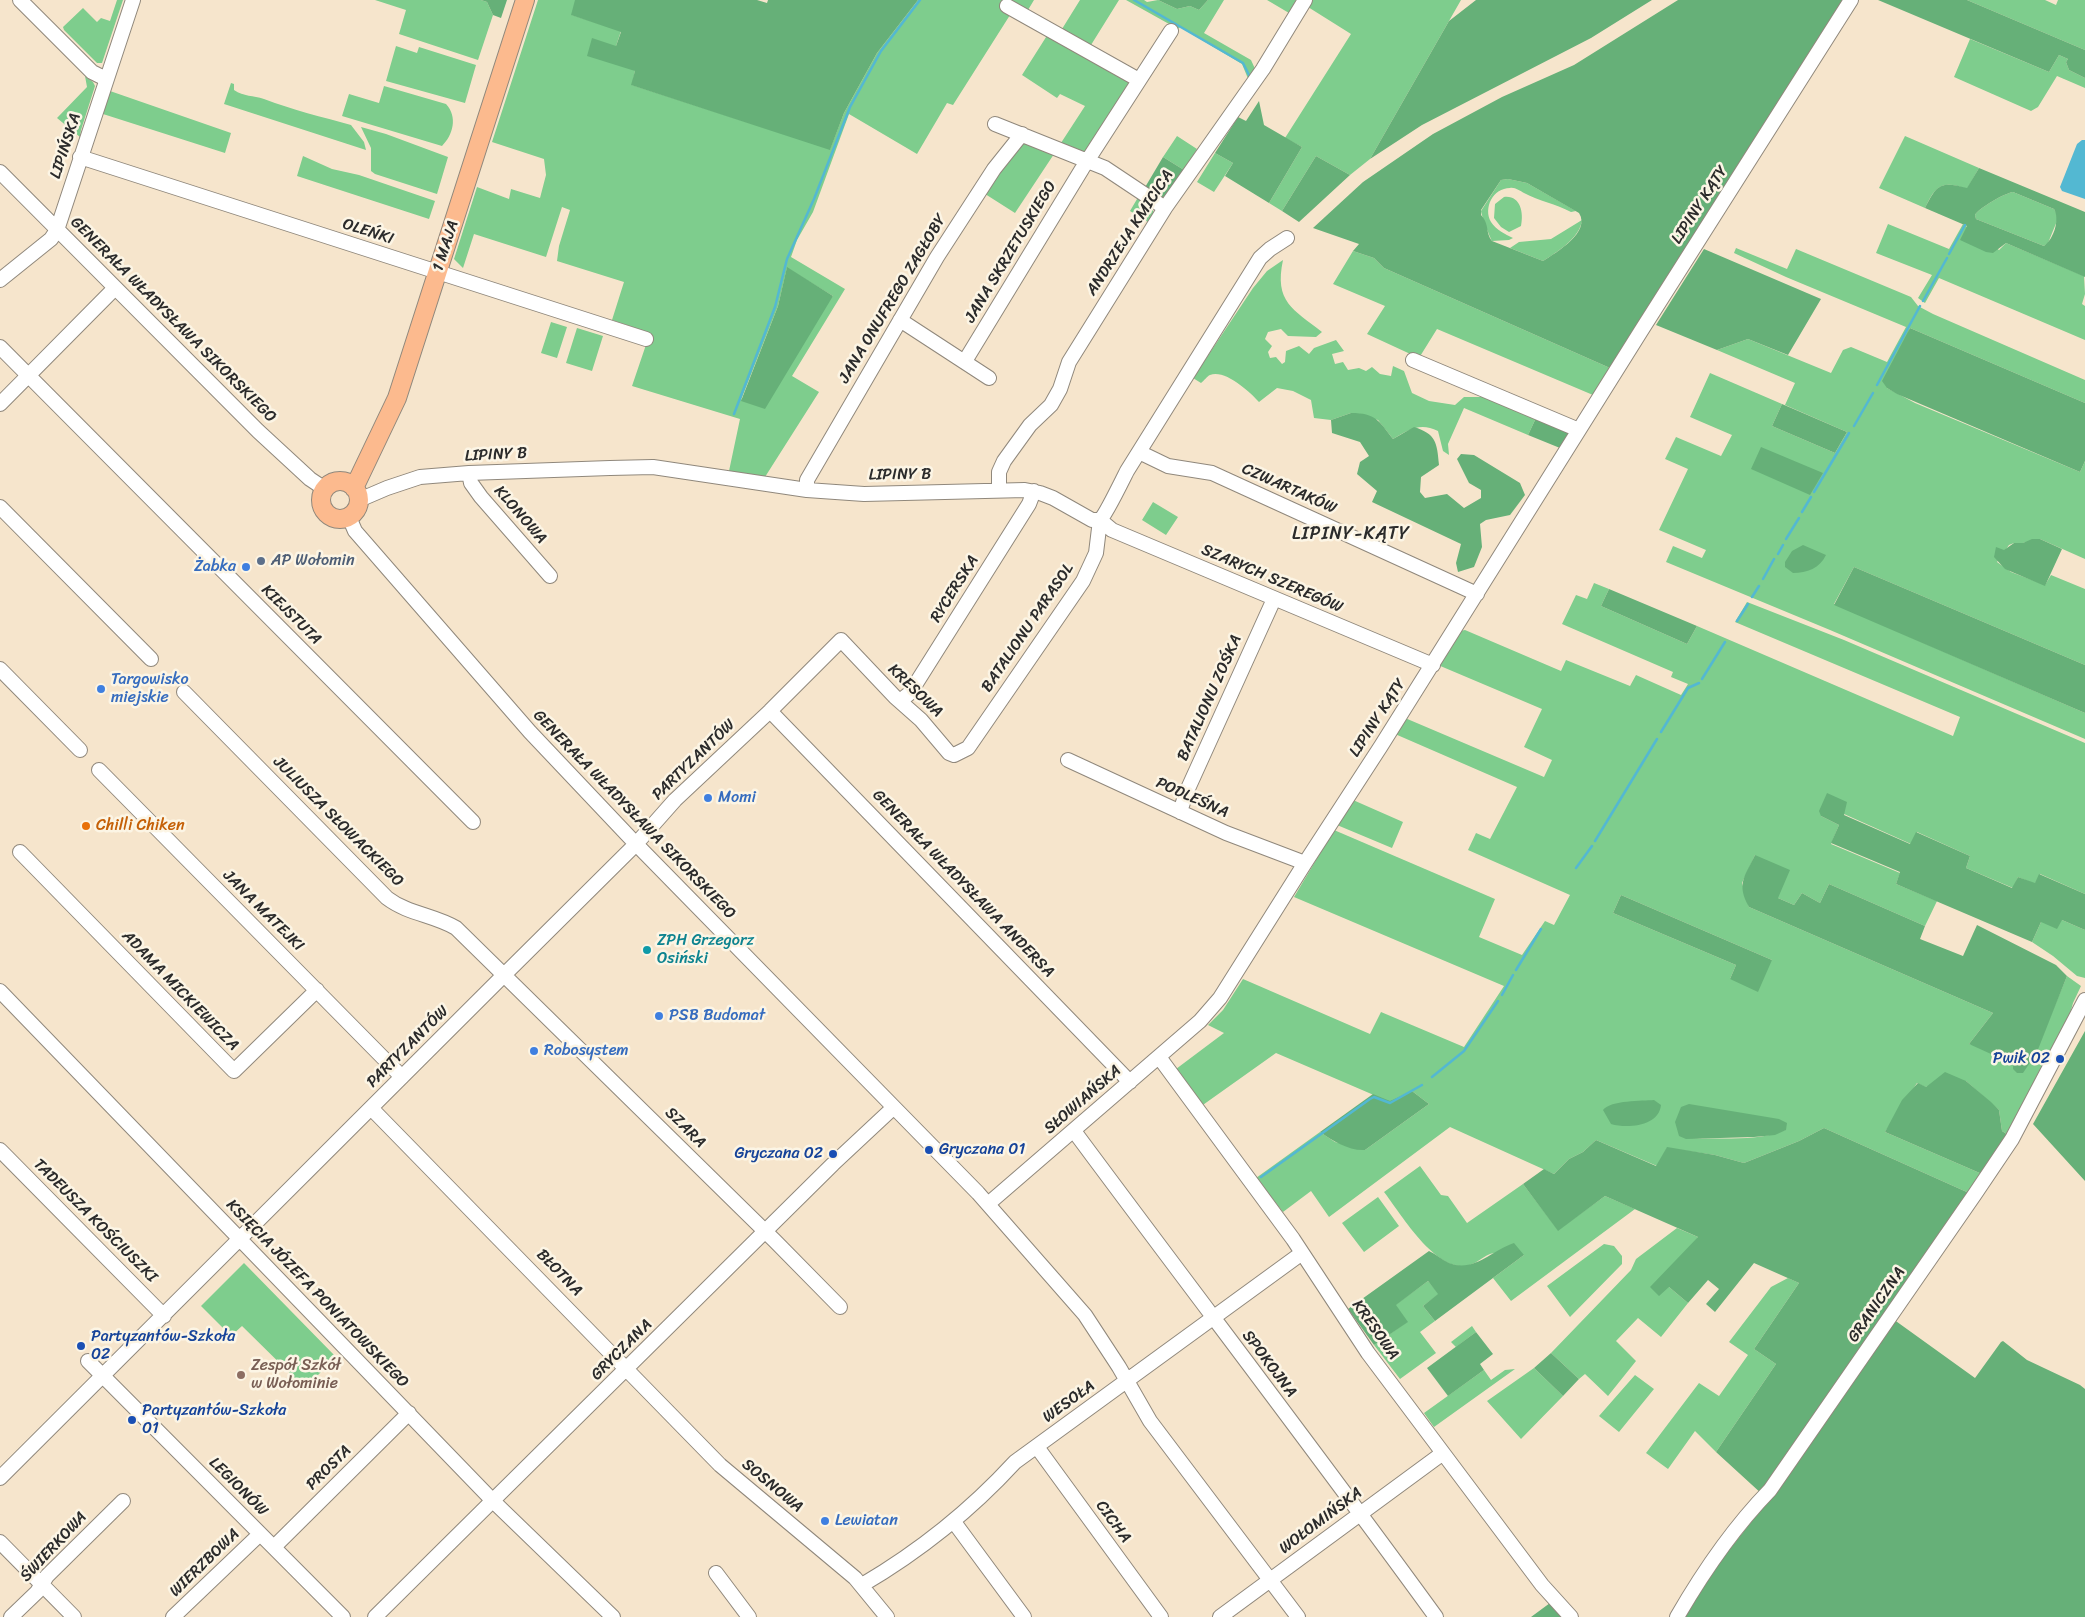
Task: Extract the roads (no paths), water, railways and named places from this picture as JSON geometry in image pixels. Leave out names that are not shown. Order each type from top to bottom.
[{"type":"main road","name":"1 MAJA","points":[[357,494],[397,398],[526,0]]},
{"type":"main road","points":[[339,481],[350,484],[357,494],[357,509],[349,517],[336,518],[327,514],[322,504],[325,489],[339,481]]},
{"type":"street","points":[[20,0],[92,72],[106,79]]},
{"type":"street","name":"LIPIŃSKA","points":[[0,280],[51,239],[57,230],[132,0]]},
{"type":"street","name":"ANDRZEJA KMICICA","points":[[999,489],[1000,472],[1004,461],[1030,425],[1051,405],[1060,389],[1069,362],[1165,208],[1263,69],[1305,0]]},
{"type":"street","name":"LIPINY KĄTY","points":[[1200,1021],[1220,998],[1304,863],[1433,665],[1851,0]]},
{"type":"street","points":[[1007,6],[1140,80]]},
{"type":"street","name":"JANA SKRZETUSKIEGO","points":[[965,362],[1088,160],[1170,31]]},
{"type":"street","points":[[995,124],[1088,160],[1128,182],[1165,208]]},
{"type":"street","name":"JANA ONUFREGO ZAGŁOBY","points":[[807,490],[807,480],[937,257],[1007,150],[1022,134]]},
{"type":"street","name":"OLEŃKI","points":[[80,157],[646,339]]},
{"type":"street","name":"GENERAŁA WŁADYSŁAWA SIKORSKIEGO","points":[[0,172],[258,431],[310,479],[325,489]]},
{"type":"street","points":[[1100,520],[1104,517],[1112,497],[1139,452],[1260,258],[1287,238]]},
{"type":"street","points":[[0,404],[115,288]]},
{"type":"street","points":[[900,320],[989,378]]},
{"type":"street","name":"KIEJSTUTA","points":[[0,347],[473,822]]},
{"type":"street","points":[[1413,360],[1579,430]]},
{"type":"street","name":"CZWARTAKÓW","points":[[1139,452],[1168,466],[1212,473],[1477,594]]},
{"type":"street","name":"LIPINY B","points":[[357,494],[387,488],[420,477],[469,473],[653,468],[807,490],[874,494],[999,489],[1034,491],[1053,498],[1092,520],[1100,520]]},
{"type":"street","name":"KLONOWA","points":[[469,473],[471,484],[481,497],[550,576]]},
{"type":"street","name":"RYCERSKA","points":[[900,701],[910,693],[942,643],[1029,504],[1034,491]]},
{"type":"street","points":[[0,507],[151,659]]},
{"type":"street","name":"GENERAŁA WŁADYSŁAWA SIKORSKIEGO","points":[[349,517],[355,531],[530,732],[636,844],[988,1204],[1085,1315],[1150,1421],[1298,1617]]},
{"type":"street","name":"SZARYCH SZEREGÓW","points":[[1100,520],[1112,530],[1274,600],[1433,665]]},
{"type":"street","name":"BATALIONU PARASOL","points":[[968,748],[1083,581],[1096,553],[1100,520]]},
{"type":"street","name":"BATALIONU ZOŚKA","points":[[1180,812],[1186,793],[1274,600]]},
{"type":"street","name":"KRESOWA","points":[[840,640],[900,701],[922,720],[949,752],[954,755],[959,754],[968,748]]},
{"type":"street","name":"PARTYZANTÓW","points":[[0,1478],[636,844],[675,800],[770,711],[840,640]]},
{"type":"street","points":[[0,669],[80,750]]},
{"type":"street","name":"JULIUSZA SŁOWACKIEGO","points":[[184,692],[387,898],[404,909],[440,920],[456,928],[504,975]]},
{"type":"street","name":"GENERAŁA WŁADYSŁAWA ANDERSA","points":[[770,711],[1130,1082]]},
{"type":"street","name":"PODLEŚNA","points":[[1068,760],[1180,812],[1304,863]]},
{"type":"street","name":"JANA MATEJKI","points":[[99,770],[402,1077]]},
{"type":"street","name":"ADAMA MICKIEWICZA","points":[[20,852],[234,1071],[317,990]]},
{"type":"street","name":"SZARA","points":[[504,975],[840,1307]]},
{"type":"street","name":"KSIĘCIA JÓZEFA PONIATOWSKIEGO","points":[[0,991],[494,1502],[613,1617]]},
{"type":"street","name":"GRANICZNA","points":[[1677,1617],[1696,1584],[1758,1502],[1770,1490],[1981,1186],[2012,1139],[2085,1000]]},
{"type":"street","name":"SŁOWIAŃSKA","points":[[988,1204],[1200,1021]]},
{"type":"street","name":"KRESOWA","points":[[1159,1057],[1302,1253],[1368,1353],[1542,1585],[1571,1617]]},
{"type":"street","name":"BŁOTNA","points":[[371,1108],[720,1465]]},
{"type":"street","name":"GRYCZANA","points":[[376,1617],[893,1108]]},
{"type":"street","name":"SPOKOJNA","points":[[1074,1131],[1436,1617]]},
{"type":"street","name":"TADEUSZA KOŚCIUSZKI","points":[[0,1150],[164,1316]]},
{"type":"street","name":"WESOŁA","points":[[862,1586],[906,1559],[954,1522],[991,1488],[1015,1462],[1302,1253]]},
{"type":"street","name":"LEGIONÓW","points":[[88,1361],[343,1617]]},
{"type":"street","name":"PROSTA","points":[[274,1547],[409,1414]]},
{"type":"street","name":"CICHA","points":[[1037,1447],[1161,1617]]},
{"type":"street","name":"WOŁOMIŃSKA","points":[[1220,1617],[1443,1453]]},
{"type":"street","name":"SOSNOWA","points":[[720,1465],[862,1586],[887,1617]]},
{"type":"street","name":"ŚWIERKOWA","points":[[11,1617],[42,1585],[47,1576],[123,1501]]},
{"type":"street","points":[[954,1522],[1024,1617]]},
{"type":"street","name":"WIERZBOWA","points":[[173,1617],[260,1534]]},
{"type":"street","points":[[0,1542],[74,1617]]},
{"type":"street","points":[[716,1572],[749,1617]]},
{"type":"water","points":[[2085,140],[2085,199],[2062,191],[2060,187],[2077,144]]},
{"type":"waterway","points":[[734,414],[775,307],[787,259],[814,199],[850,107],[881,51],[920,0]]},
{"type":"waterway","points":[[1134,0],[1243,63],[1250,77]]},
{"type":"waterway","points":[[1949,254],[1965,225]]},
{"type":"waterway","points":[[1923,301],[1947,258]]},
{"type":"waterway","points":[[1877,385],[1920,306]]},
{"type":"waterway","points":[[1854,426],[1873,393]]},
{"type":"waterway","points":[[1814,492],[1849,433]]},
{"type":"waterway","points":[[1802,512],[1811,497]]},
{"type":"waterway","points":[[1786,539],[1799,518]]},
{"type":"waterway","points":[[1778,554],[1783,545]]},
{"type":"waterway","points":[[1763,579],[1774,559]]},
{"type":"waterway","points":[[1752,597],[1759,586]]},
{"type":"waterway","points":[[1737,621],[1748,604]]},
{"type":"waterway","points":[[1702,679],[1725,642]]},
{"type":"waterway","points":[[1661,732],[1688,688],[1699,683]]},
{"type":"waterway","points":[[1595,841],[1657,739]]},
{"type":"waterway","points":[[1576,868],[1592,846]]},
{"type":"waterway","points":[[1516,970],[1541,929]]},
{"type":"waterway","points":[[1502,995],[1513,975]]},
{"type":"waterway","points":[[1432,1077],[1464,1051],[1498,1001]]},
{"type":"waterway","points":[[1261,1177],[1370,1099],[1374,1097],[1390,1103],[1422,1085]]},
{"type":"place","name":"AP Wołomin","points":[[261,561]]},
{"type":"place","name":"Żabka","points":[[246,567]]},
{"type":"place","name":"Targowisko miejskie","points":[[101,689]]},
{"type":"place","name":"Momi","points":[[708,798]]},
{"type":"place","name":"Chilli Chiken","points":[[86,826]]},
{"type":"place","name":"ZPH Grzegorz Osiński","points":[[647,950]]},
{"type":"place","name":"PSB Budomat","points":[[659,1016]]},
{"type":"place","name":"Robosystem","points":[[534,1051]]},
{"type":"place","name":"Pwik 02","points":[[2060,1059]]},
{"type":"place","name":"Gryczana 01","points":[[929,1150]]},
{"type":"place","name":"Gryczana 02","points":[[833,1154]]},
{"type":"place","name":"Partyzantów-Szkoła 02","points":[[81,1346]]},
{"type":"place","name":"Zespół Szkół w Wołominie","points":[[241,1375]]},
{"type":"place","name":"Partyzantów-Szkoła 01","points":[[132,1420]]},
{"type":"place","name":"Lewiatan","points":[[825,1521]]},
{"type":"district","name":"LIPINY-KĄTY","points":[[1351,534]]}]
